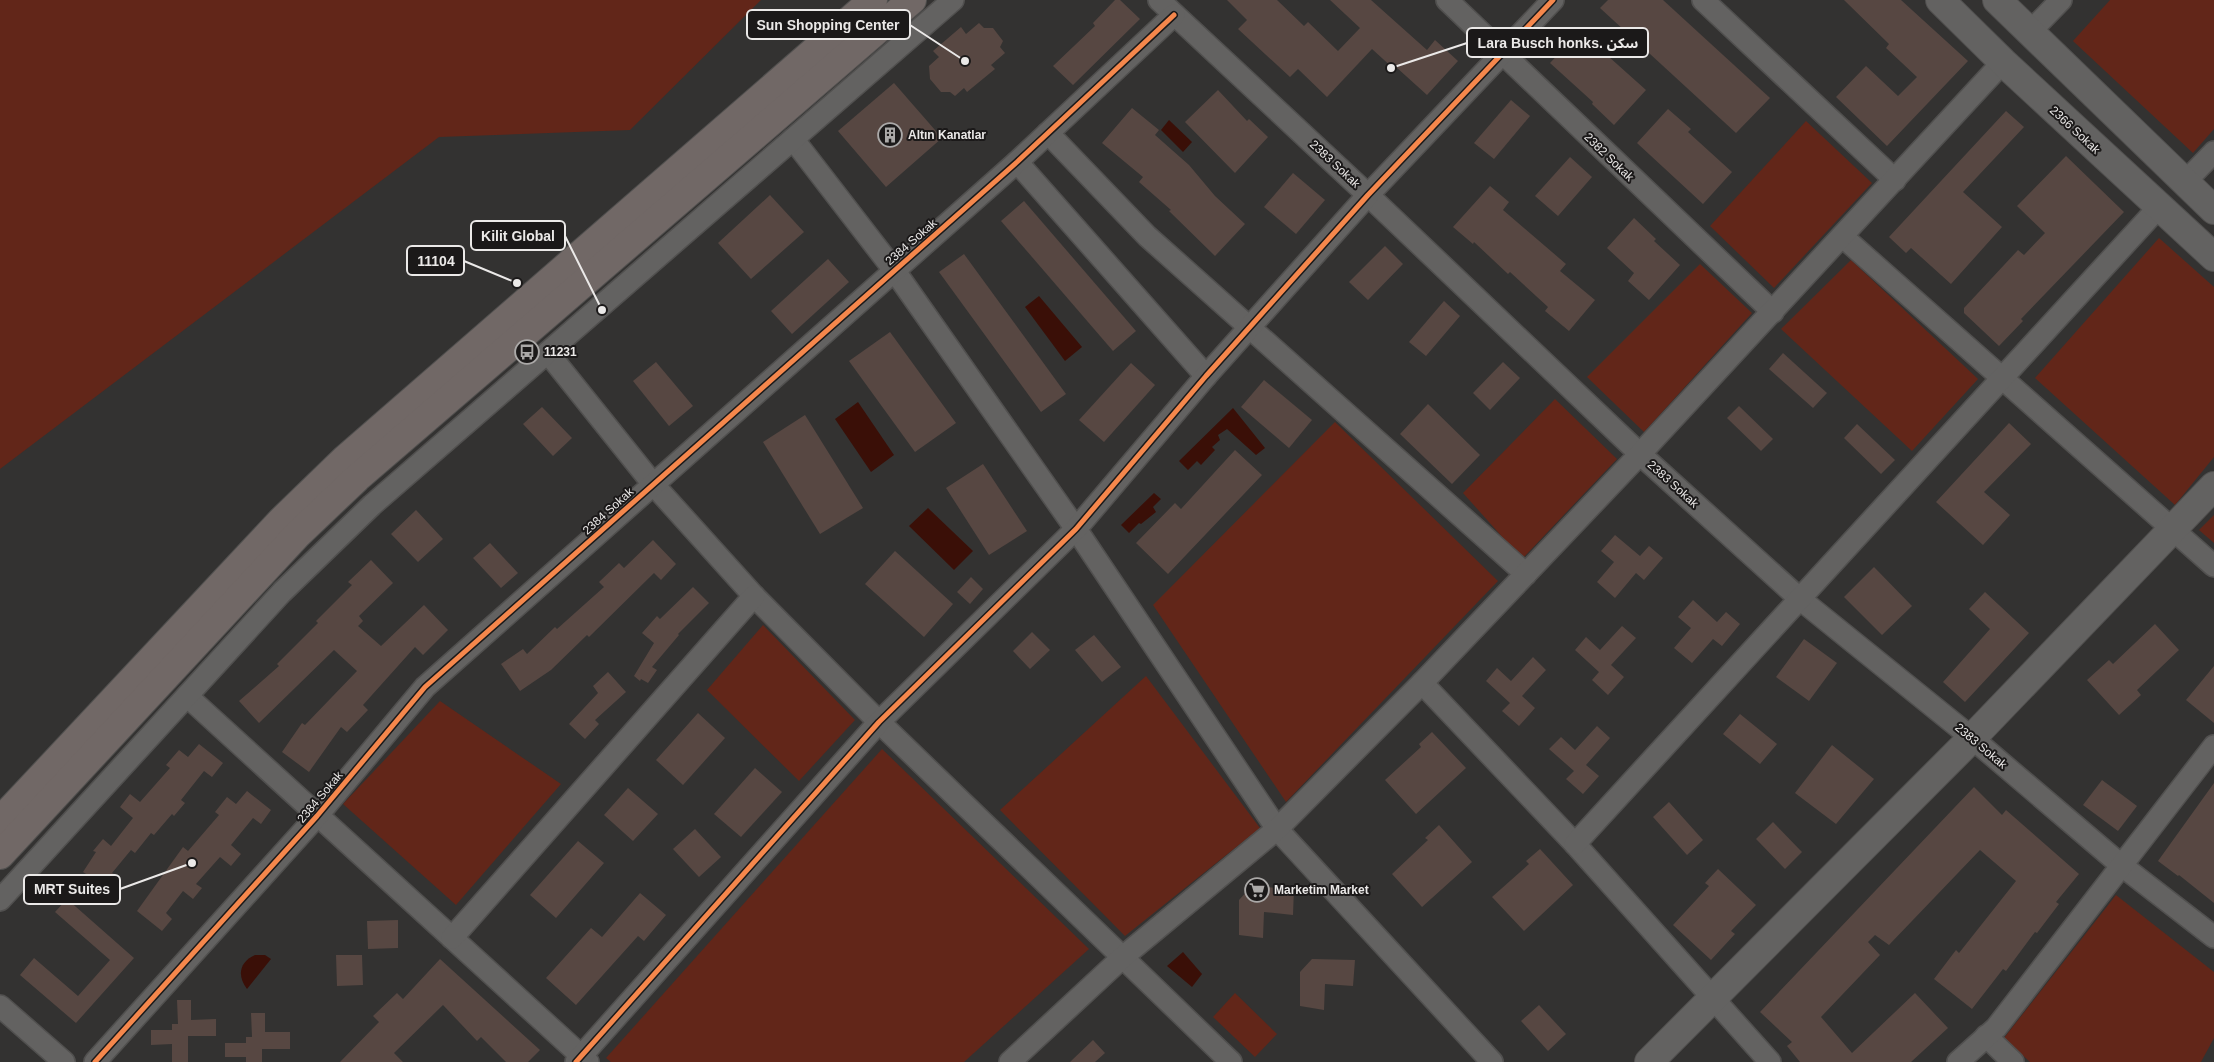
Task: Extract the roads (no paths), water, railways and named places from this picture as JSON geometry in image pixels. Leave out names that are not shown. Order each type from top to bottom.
[{"type":"main road","points":[[0,821],[281,521],[345,459],[873,0]]},
{"type":"main road","points":[[0,855],[298,534],[357,478],[912,0]]},
{"type":"street","points":[[0,900],[282,592],[372,505],[953,0]]},
{"type":"street","name":"2383 Sokak","points":[[1159,0],[1368,195],[1640,454],[1800,599],[1972,738],[2121,865],[2214,937]]},
{"type":"street","name":"2382 Sokak","points":[[1447,0],[1773,312]]},
{"type":"street","points":[[187,696],[452,938],[582,1060],[879,722],[1076,529],[1206,376],[1368,195],[1553,0]]},
{"type":"street","points":[[1703,0],[1895,180]]},
{"type":"street","name":"2366 Sokak","points":[[1940,0],[2002,62],[2158,208],[2214,257]]},
{"type":"street","points":[[1997,0],[2214,210]]},
{"type":"street","points":[[2030,32],[2061,0]]},
{"type":"street","name":"2384 Sokak","points":[[96,1062],[317,816],[425,687],[1017,162],[1174,15]]},
{"type":"street","points":[[1010,1062],[1124,956],[1277,829],[1422,683],[1773,312],[2002,62]]},
{"type":"street","points":[[1048,133],[1148,236],[1526,574]]},
{"type":"street","name":"2384 Sokak","points":[[793,139],[894,270]]},
{"type":"street","points":[[2185,182],[2214,152]]},
{"type":"street","points":[[1017,162],[1206,376]]},
{"type":"street","points":[[1575,844],[2158,208]]},
{"type":"street","points":[[1843,236],[2214,566]]},
{"type":"street","points":[[894,270],[1076,529],[1277,829],[1492,1062]]},
{"type":"street","points":[[548,354],[653,484],[754,596],[879,722],[1124,956],[1231,1062]]},
{"type":"street","points":[[1649,1062],[1972,738],[2214,486]]},
{"type":"street","points":[[452,938],[754,596]]},
{"type":"street","points":[[1422,683],[1575,844],[1770,1062]]},
{"type":"street","points":[[1958,1062],[1996,1028],[2214,746]]},
{"type":"street","points":[[0,1006],[64,1062]]},
{"type":"street","points":[[1986,1036],[2012,1062]]},
{"type":"place","name":"Sun Shopping Center","points":[[965,61]]},
{"type":"place","name":"Lara Busch honks. سكن","points":[[1391,68]]},
{"type":"place","name":"Altın Kanatlar","points":[[890,135]]},
{"type":"place","name":"11104","points":[[517,283]]},
{"type":"place","name":"Kilit Global","points":[[602,310]]},
{"type":"place","name":"11231","points":[[527,352]]},
{"type":"place","name":"MRT Suites","points":[[192,863]]},
{"type":"place","name":"Marketim Market","points":[[1257,890]]}]
